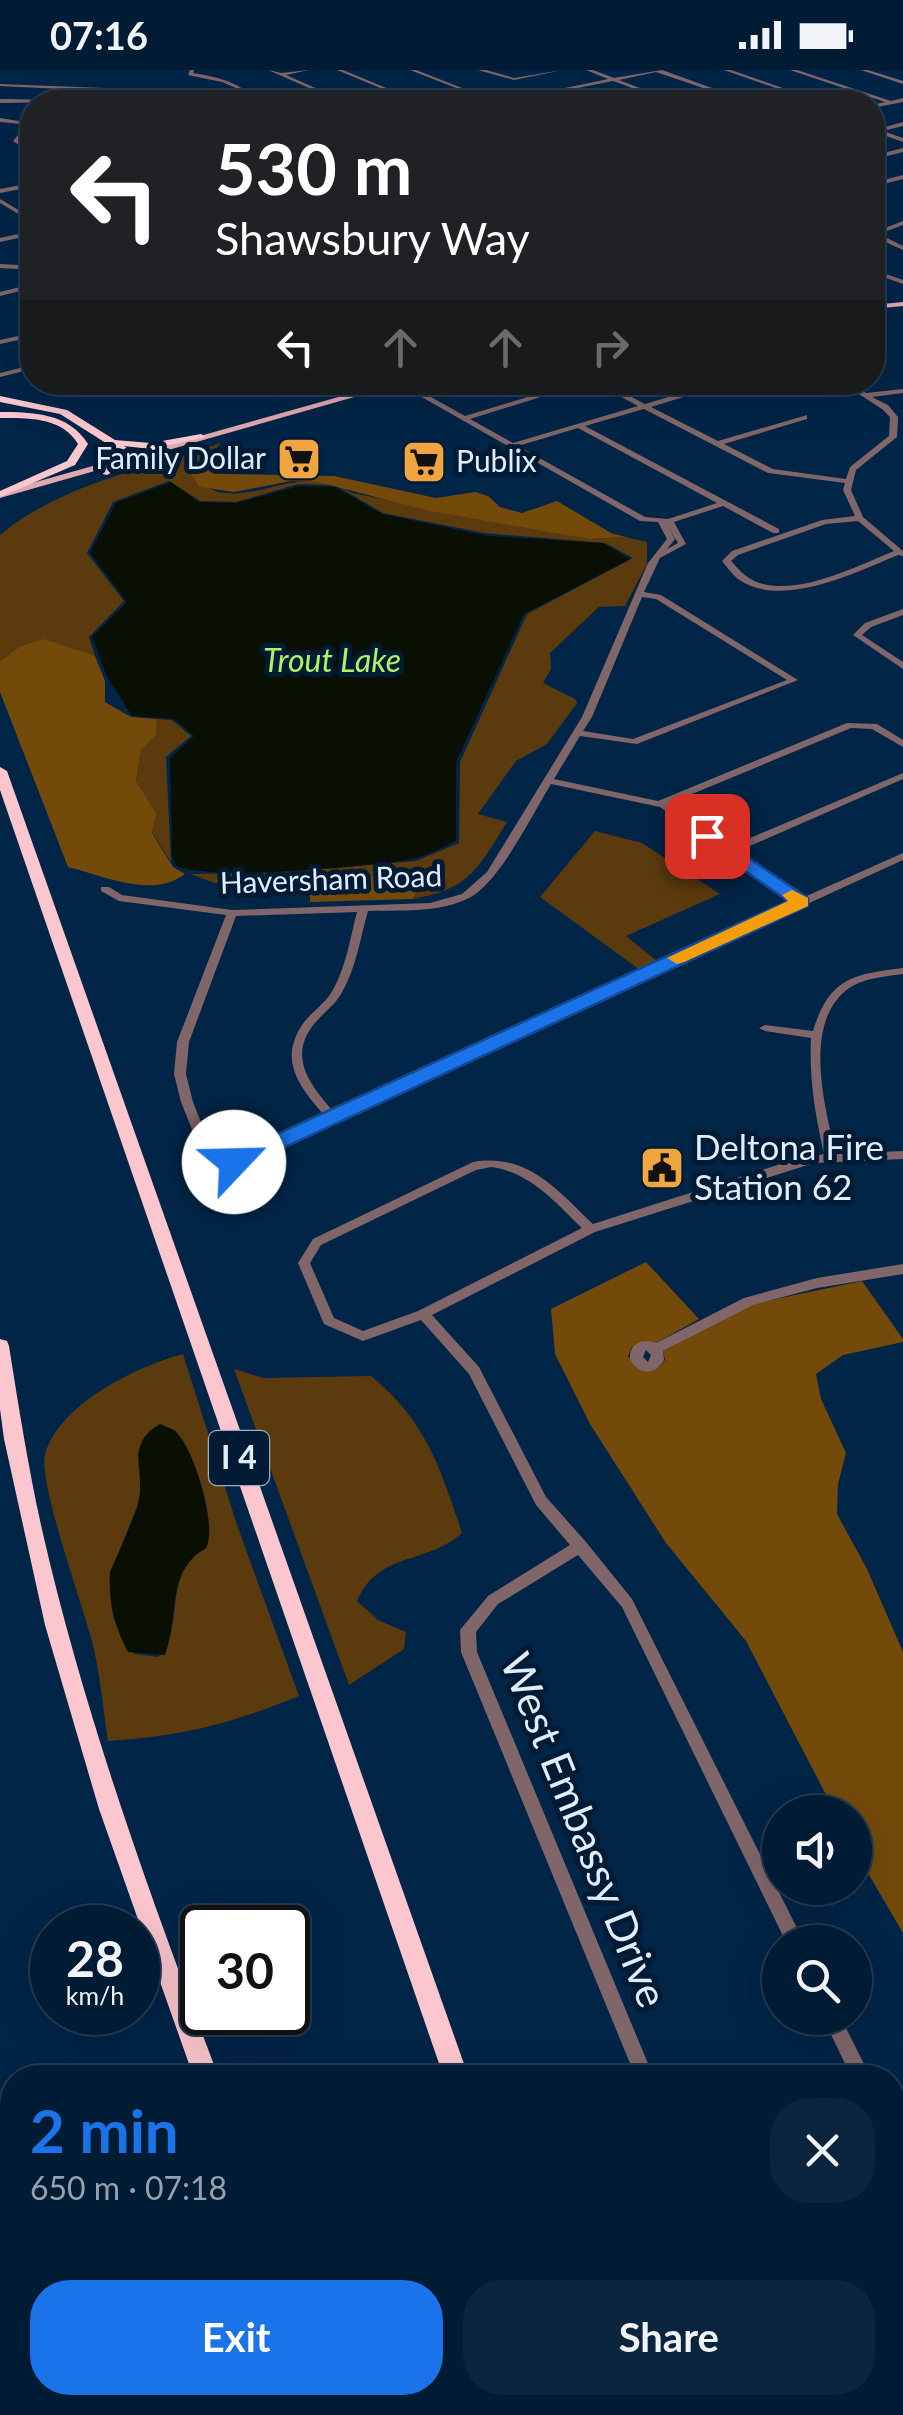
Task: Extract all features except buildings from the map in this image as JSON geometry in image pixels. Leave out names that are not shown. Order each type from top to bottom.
[{"type":"highway","points":[[0,399],[63,412],[135,457],[107,472]]},
{"type":"highway","points":[[0,415],[52,420],[74,431],[83,444],[71,463],[0,497]]},
{"type":"highway","points":[[110,440],[151,446],[201,438]]},
{"type":"highway","name":"I 4","points":[[0,771],[452,2065]]},
{"type":"highway","points":[[0,1346],[11,1432],[68,1669],[161,1957],[202,2065]]},
{"type":"main road","points":[[0,497],[358,395]]},
{"type":"main road","points":[[0,497],[107,472],[244,427]]},
{"type":"street","points":[[85,70],[110,70]]},
{"type":"street","points":[[270,70],[316,90]]},
{"type":"street","points":[[281,75],[307,70]]},
{"type":"street","points":[[339,70],[388,90]]},
{"type":"street","points":[[404,70],[455,90]]},
{"type":"street","points":[[412,70],[466,90]]},
{"type":"street","points":[[480,70],[507,78],[561,70]]},
{"type":"street","points":[[588,70],[640,90]]},
{"type":"street","points":[[561,90],[659,70],[715,90]]},
{"type":"street","points":[[726,70],[785,90]]},
{"type":"street","points":[[792,70],[853,90]]},
{"type":"street","points":[[863,70],[903,83]]},
{"type":"street","points":[[174,76],[191,72],[240,89]]},
{"type":"street","points":[[0,85],[116,90]]},
{"type":"street","points":[[234,90],[240,89]]},
{"type":"street","points":[[885,104],[903,100]]},
{"type":"street","points":[[885,101],[892,103]]},
{"type":"street","points":[[0,178],[16,188]]},
{"type":"street","points":[[0,191],[20,187]]},
{"type":"street","points":[[0,202],[18,211]]},
{"type":"street","points":[[0,215],[18,211]]},
{"type":"street","points":[[421,395],[635,516],[660,521],[724,503]]},
{"type":"street","points":[[464,420],[544,395]]},
{"type":"street","points":[[621,395],[782,474],[848,481]]},
{"type":"street","points":[[514,446],[683,395]]},
{"type":"street","points":[[867,395],[894,418],[898,438],[864,458],[848,481],[850,502],[860,518],[901,553]]},
{"type":"street","points":[[717,444],[804,416]]},
{"type":"street","points":[[580,426],[776,530]]},
{"type":"street","points":[[860,518],[825,522],[734,553],[726,560],[730,568],[759,586],[780,590],[796,589],[901,553]]},
{"type":"street","name":"Haversham Road","points":[[105,889],[119,898],[232,913],[446,904],[474,892],[491,874],[578,733],[658,556],[682,544],[660,521]]},
{"type":"street","points":[[578,733],[634,742],[794,680],[658,597],[638,594]]},
{"type":"street","points":[[903,612],[868,625],[857,635],[903,666]]},
{"type":"street","points":[[660,804],[850,725],[874,726],[903,744]]},
{"type":"street","points":[[729,851],[903,776]]},
{"type":"street","points":[[548,781],[660,804],[801,902]]},
{"type":"street","points":[[232,913],[182,1042],[184,1088],[207,1152],[222,1163],[234,1162],[332,1118],[903,856]]},
{"type":"street","points":[[332,1118],[306,1088],[294,1064],[296,1048],[304,1030],[336,995],[364,909]]},
{"type":"street","points":[[831,1158],[815,1093],[816,1035],[826,1001],[841,988],[882,971],[903,971]]},
{"type":"street","points":[[765,1028],[816,1035]]},
{"type":"street","points":[[591,1229],[521,1167],[498,1160],[473,1166],[317,1242],[304,1263],[329,1321],[363,1336],[423,1314],[591,1229],[794,1164],[903,1155]]},
{"type":"street","points":[[655,1349],[750,1300],[817,1283],[903,1269]]},
{"type":"street","points":[[423,1314],[474,1371],[528,1480],[626,1603],[787,1925]]},
{"type":"street","name":"West Embassy Drive","points":[[581,1546],[492,1600],[468,1630],[469,1652],[641,2065]]},
{"type":"street","points":[[840,2035],[856,2065]]},
{"type":"shaded area","points":[[221,443],[191,475],[218,492],[251,492],[299,482],[334,485],[298,484],[236,502],[200,501],[169,481],[113,502],[87,553],[124,601],[89,637],[95,656],[61,644],[19,647],[0,661],[0,535],[50,503],[106,479]]},
{"type":"shaded area","points":[[206,459],[222,474],[334,476],[436,498],[475,492],[488,496],[500,507],[522,513],[557,501],[611,533],[626,537],[589,539],[430,511],[318,482],[291,481],[234,492],[200,487],[191,475]]},
{"type":"shaded area","points":[[339,487],[352,493],[589,539],[626,537],[647,542],[647,564],[625,606],[599,607],[550,653],[551,669],[543,683],[577,703],[547,744],[516,761],[478,814],[507,822],[479,865],[460,883],[412,899],[420,888],[418,874],[215,883],[191,874],[268,873],[416,861],[459,843],[460,762],[527,614],[633,558],[605,543],[484,533],[383,513]]},
{"type":"shaded area","points":[[44,639],[95,656],[105,681],[105,702],[131,717],[157,719],[156,735],[141,750],[136,781],[156,813],[152,833],[173,867],[185,874],[158,885],[143,885],[68,867],[0,692],[0,661],[19,647]]},
{"type":"shaded area","points":[[157,719],[172,720],[191,736],[166,757],[171,862],[152,832],[155,813],[136,781],[141,750],[156,735]]},
{"type":"shaded area","points":[[595,831],[642,843],[720,894],[626,936],[658,962],[640,970],[540,897]]},
{"type":"shaded area","points":[[419,874],[420,888],[412,899],[310,902],[309,879]]},
{"type":"shaded area","points":[[646,1262],[699,1319],[654,1344],[632,1347],[628,1356],[636,1366],[659,1367],[665,1360],[663,1351],[753,1304],[862,1281],[903,1339],[843,1355],[816,1374],[821,1399],[846,1453],[838,1484],[837,1514],[867,1569],[903,1652],[903,1933],[872,1880],[872,1795],[826,1795],[746,1641],[666,1543],[590,1424],[555,1354],[551,1309]]},
{"type":"shaded area","points":[[183,1354],[237,1525],[299,1696],[206,1727],[108,1741],[95,1653],[54,1516],[45,1455],[66,1419],[102,1390],[144,1368]],"holes":[[[175,1430],[204,1501],[206,1548],[183,1572],[167,1644],[158,1657],[135,1654],[122,1636],[111,1600],[116,1564],[139,1501],[138,1452]]]},
{"type":"shaded area","points":[[234,1369],[263,1378],[371,1376],[418,1428],[446,1487],[462,1533],[433,1550],[391,1566],[367,1585],[357,1601],[378,1620],[406,1632],[404,1649],[349,1685]]},
{"type":"water","name":"Trout Lake","points":[[171,482],[199,502],[237,503],[299,486],[335,487],[382,514],[488,536],[603,543],[630,559],[524,614],[456,762],[456,841],[418,858],[361,866],[256,872],[195,870],[176,866],[172,856],[170,758],[194,736],[174,719],[132,716],[107,677],[92,637],[127,602],[90,553],[116,503]]},
{"type":"water","points":[[160,1424],[175,1431],[190,1453],[209,1523],[206,1548],[193,1557],[179,1582],[165,1655],[128,1652],[119,1634],[110,1593],[110,1572],[138,1504],[139,1450],[149,1432]]},
{"type":"slow traffic","points":[[677,958],[801,902],[792,895]]},
{"type":"place","name":"Family Dollar","points":[[299,459]]},
{"type":"place","name":"Publix","points":[[424,462]]},
{"type":"place","name":"Deltona Fire Station 62","points":[[662,1168]]},
{"type":"route","points":[[234,1162],[801,902],[707,836]]}]
